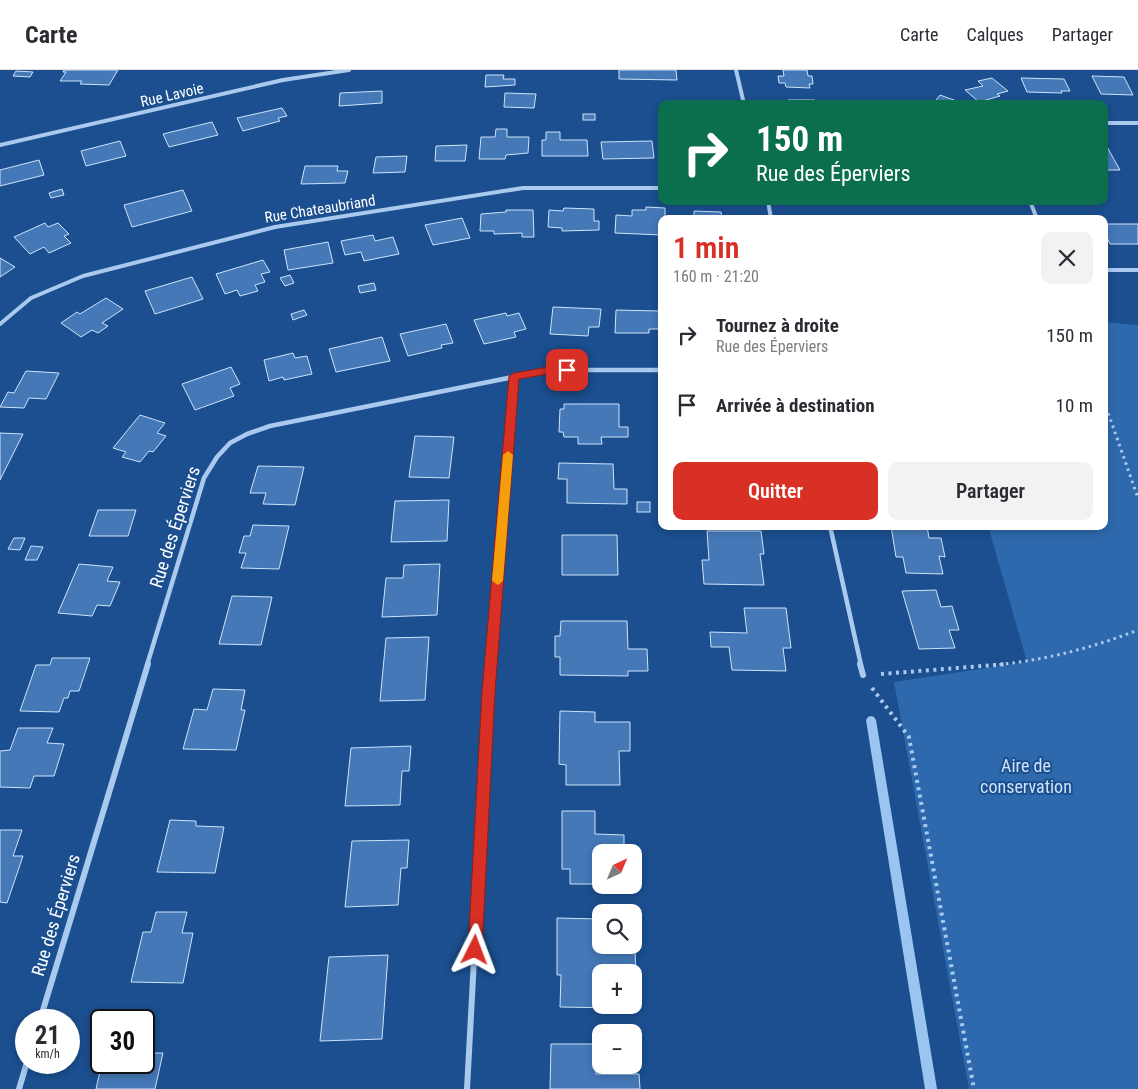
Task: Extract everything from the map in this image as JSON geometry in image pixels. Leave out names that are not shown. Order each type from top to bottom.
[{"type":"street","name":"Rue Lavoie","points":[[0,145],[282,80],[349,70]]},
{"type":"street","points":[[736,70],[743,100]]},
{"type":"street","points":[[1108,123],[1138,123]]},
{"type":"street","name":"Rue Chateaubriand","points":[[0,324],[32,298],[83,276],[275,227],[523,188],[658,188]]},
{"type":"street","points":[[1108,270],[1138,270]]},
{"type":"street","name":"Rue des Éperviers","points":[[43,1009],[204,478],[211,463],[227,444],[252,431],[270,426],[548,370],[658,370]]},
{"type":"street","points":[[467,1089],[488,692],[514,376]]},
{"type":"street","points":[[831,530],[863,675]]},
{"type":"street","points":[[19,1089],[23,1074]]},
{"type":"path","points":[[1108,412],[1138,498]]},
{"type":"path","points":[[863,675],[1027,662],[1112,640],[1138,630]]},
{"type":"path","points":[[863,675],[909,737],[974,1089]]},
{"type":"green space","name":"Aire de conservation","points":[[1108,322],[1138,325],[1138,1089],[969,1089],[894,682],[1027,662],[989,530],[1108,530]]},
{"type":"building","points":[[64,70],[118,70],[109,85],[80,84],[82,81],[60,81],[66,72],[63,72]]},
{"type":"building","points":[[619,70],[676,70],[677,80],[619,79]]},
{"type":"building","points":[[783,70],[807,70],[808,76],[812,76],[813,84],[809,84],[810,88],[786,87],[785,83],[779,83],[778,76],[784,76]]},
{"type":"building","points":[[16,71],[33,72],[30,77],[13,76]]},
{"type":"building","points":[[486,75],[504,75],[503,79],[515,79],[515,85],[485,87]]},
{"type":"building","points":[[1092,76],[1124,77],[1133,95],[1101,94]]},
{"type":"building","points":[[992,78],[1008,91],[997,94],[1000,96],[986,100],[977,100],[965,90],[983,86],[978,81]]},
{"type":"building","points":[[1021,78],[1064,79],[1070,91],[1061,91],[1062,93],[1027,92]]},
{"type":"building","points":[[382,91],[382,103],[339,106],[340,93]]},
{"type":"building","points":[[505,93],[536,94],[534,108],[504,107]]},
{"type":"building","points":[[940,95],[954,100],[936,100]]},
{"type":"building","points":[[282,108],[287,116],[278,118],[280,121],[243,131],[237,118]]},
{"type":"building","points":[[583,114],[595,114],[595,120],[583,120]]},
{"type":"building","points":[[212,122],[218,135],[169,147],[163,134]]},
{"type":"building","points":[[496,129],[507,129],[507,137],[529,137],[528,153],[506,155],[505,159],[479,159],[481,137],[495,137]]},
{"type":"building","points":[[546,132],[560,132],[560,140],[587,140],[588,156],[542,156],[542,140],[546,140]]},
{"type":"building","points":[[120,141],[126,156],[86,166],[81,151]]},
{"type":"building","points":[[652,141],[654,158],[603,159],[601,142]]},
{"type":"building","points":[[467,145],[465,161],[435,161],[436,146]]},
{"type":"building","points":[[1108,149],[1120,170],[1108,170]]},
{"type":"building","points":[[407,156],[405,172],[373,173],[376,157]]},
{"type":"building","points":[[39,160],[44,175],[0,186],[0,170]]},
{"type":"building","points":[[305,166],[338,166],[337,171],[348,171],[345,183],[301,184]]},
{"type":"building","points":[[62,189],[64,195],[51,198],[49,193]]},
{"type":"building","points":[[183,190],[192,211],[132,227],[124,205]]},
{"type":"building","points":[[646,207],[665,208],[665,215],[658,215],[658,235],[615,233],[616,215],[632,216],[632,210],[646,210]]},
{"type":"building","points":[[564,208],[594,209],[594,221],[599,221],[599,230],[562,231],[562,228],[548,227],[549,210],[563,211]]},
{"type":"building","points":[[506,210],[533,210],[534,237],[522,237],[522,233],[494,234],[494,231],[480,231],[481,214],[506,212]]},
{"type":"building","points":[[694,211],[721,212],[721,215],[694,215]]},
{"type":"building","points":[[462,218],[470,238],[433,245],[425,225]]},
{"type":"building","points":[[45,223],[48,227],[58,223],[69,234],[64,236],[71,243],[49,253],[44,247],[30,254],[14,237]]},
{"type":"building","points":[[1108,224],[1138,224],[1138,244],[1110,244],[1108,240]]},
{"type":"building","points":[[373,235],[375,241],[393,237],[399,254],[364,261],[361,252],[345,255],[341,241]]},
{"type":"building","points":[[328,242],[333,263],[288,270],[284,250]]},
{"type":"building","points":[[0,258],[15,267],[0,277]]},
{"type":"building","points":[[263,260],[270,272],[261,274],[265,282],[255,285],[258,291],[240,296],[237,290],[225,294],[216,274]]},
{"type":"building","points":[[290,275],[294,283],[285,286],[280,278]]},
{"type":"building","points":[[192,277],[203,299],[155,314],[145,291]]},
{"type":"building","points":[[374,283],[376,290],[360,293],[358,286]]},
{"type":"building","points":[[106,298],[123,309],[102,323],[108,326],[98,333],[92,330],[81,337],[61,323],[77,312],[80,314]]},
{"type":"building","points":[[553,307],[601,309],[599,327],[589,327],[588,336],[550,334]]},
{"type":"building","points":[[304,310],[307,315],[293,320],[291,314]]},
{"type":"building","points":[[616,310],[658,311],[658,329],[649,329],[649,333],[615,333]]},
{"type":"building","points":[[506,313],[507,316],[519,313],[526,329],[514,332],[516,337],[484,344],[474,320]]},
{"type":"building","points":[[446,324],[453,343],[441,345],[442,348],[408,356],[400,334]]},
{"type":"building","points":[[382,337],[390,361],[336,372],[329,349]]},
{"type":"building","points":[[293,353],[295,358],[307,356],[312,374],[284,380],[283,377],[269,381],[264,360]]},
{"type":"building","points":[[231,367],[240,384],[230,388],[234,396],[195,410],[182,384]]},
{"type":"building","points":[[26,371],[59,373],[46,399],[29,398],[24,408],[0,407],[8,392],[14,393]]},
{"type":"building","points":[[564,404],[619,404],[619,427],[628,427],[628,437],[601,437],[602,444],[578,444],[578,437],[564,437],[563,432],[559,432],[560,409],[564,409]]},
{"type":"building","points":[[140,415],[165,423],[157,433],[166,436],[153,452],[149,451],[140,462],[122,457],[126,452],[113,448]]},
{"type":"building","points":[[0,433],[23,434],[0,480]]},
{"type":"building","points":[[415,436],[454,437],[449,478],[409,477]]},
{"type":"building","points":[[559,463],[613,464],[614,489],[627,489],[627,504],[567,503],[567,479],[558,479]]},
{"type":"building","points":[[258,466],[304,467],[295,505],[263,504],[266,493],[250,493]]},
{"type":"building","points":[[449,500],[447,541],[391,542],[395,501]]},
{"type":"building","points":[[637,502],[650,502],[650,512],[637,512]]},
{"type":"building","points":[[98,510],[136,510],[128,536],[89,536]]},
{"type":"building","points":[[253,525],[289,526],[279,569],[241,568],[246,553],[239,553],[244,536],[250,536]]},
{"type":"building","points":[[892,530],[928,530],[929,538],[941,538],[945,557],[939,556],[943,574],[906,573],[903,557],[896,557]]},
{"type":"building","points":[[707,531],[761,531],[764,554],[760,554],[764,585],[704,584],[702,560],[709,560]]},
{"type":"building","points":[[562,535],[617,535],[618,575],[562,575]]},
{"type":"building","points":[[14,538],[25,538],[20,550],[8,549]]},
{"type":"building","points":[[31,546],[43,547],[37,560],[25,560]]},
{"type":"building","points":[[79,564],[113,567],[107,581],[120,582],[110,606],[97,605],[92,616],[58,613]]},
{"type":"building","points":[[440,564],[437,615],[382,617],[386,578],[403,578],[404,565]]},
{"type":"building","points":[[936,590],[941,607],[952,606],[959,630],[949,630],[955,648],[919,649],[902,591]]},
{"type":"building","points":[[232,596],[272,597],[261,645],[219,644]]},
{"type":"building","points":[[744,608],[786,608],[791,648],[783,648],[786,671],[732,670],[729,647],[711,647],[710,632],[747,633]]},
{"type":"building","points":[[561,621],[627,621],[628,649],[647,649],[648,671],[628,671],[628,676],[560,675],[560,657],[555,657],[555,636],[560,636]]},
{"type":"building","points":[[429,637],[425,700],[380,701],[386,638]]},
{"type":"building","points":[[52,658],[90,658],[79,691],[70,691],[68,698],[64,698],[59,712],[20,711],[36,665],[50,665]]},
{"type":"building","points":[[213,689],[245,690],[241,710],[245,710],[236,750],[183,749],[194,709],[207,710]]},
{"type":"building","points":[[560,711],[595,712],[595,722],[630,722],[630,751],[619,751],[620,785],[566,785],[566,765],[559,764]]},
{"type":"building","points":[[18,728],[53,728],[47,743],[64,744],[54,776],[34,776],[30,788],[0,787],[0,751],[10,750]]},
{"type":"building","points":[[411,746],[409,771],[402,771],[400,805],[345,806],[351,748]]},
{"type":"building","points":[[562,811],[595,811],[595,834],[624,835],[624,844],[592,844],[592,884],[570,884],[570,869],[562,869]]},
{"type":"building","points":[[170,820],[196,821],[196,826],[224,827],[215,873],[157,872]]},
{"type":"building","points":[[0,830],[22,830],[13,856],[23,856],[7,903],[0,902]]},
{"type":"building","points":[[409,840],[407,868],[401,868],[398,905],[345,907],[352,841]]},
{"type":"building","points":[[156,912],[187,912],[182,933],[193,933],[183,983],[131,982],[143,932],[151,932]]},
{"type":"building","points":[[557,918],[592,919],[592,954],[635,954],[636,964],[592,964],[592,1008],[560,1007],[561,975],[557,975]]},
{"type":"building","points":[[388,955],[382,1039],[320,1041],[329,957]]},
{"type":"building","points":[[551,1044],[592,1044],[592,1074],[639,1074],[640,1089],[550,1089]]},
{"type":"building","points":[[155,1053],[163,1053],[155,1089],[96,1089],[99,1074],[155,1074]]},
{"type":"waterway","points":[[871,720],[931,1089]]},
{"type":"slow traffic","points":[[498,581],[508,455]]},
{"type":"route","points":[[475,950],[488,692],[514,376],[548,370],[567,370]]}]
